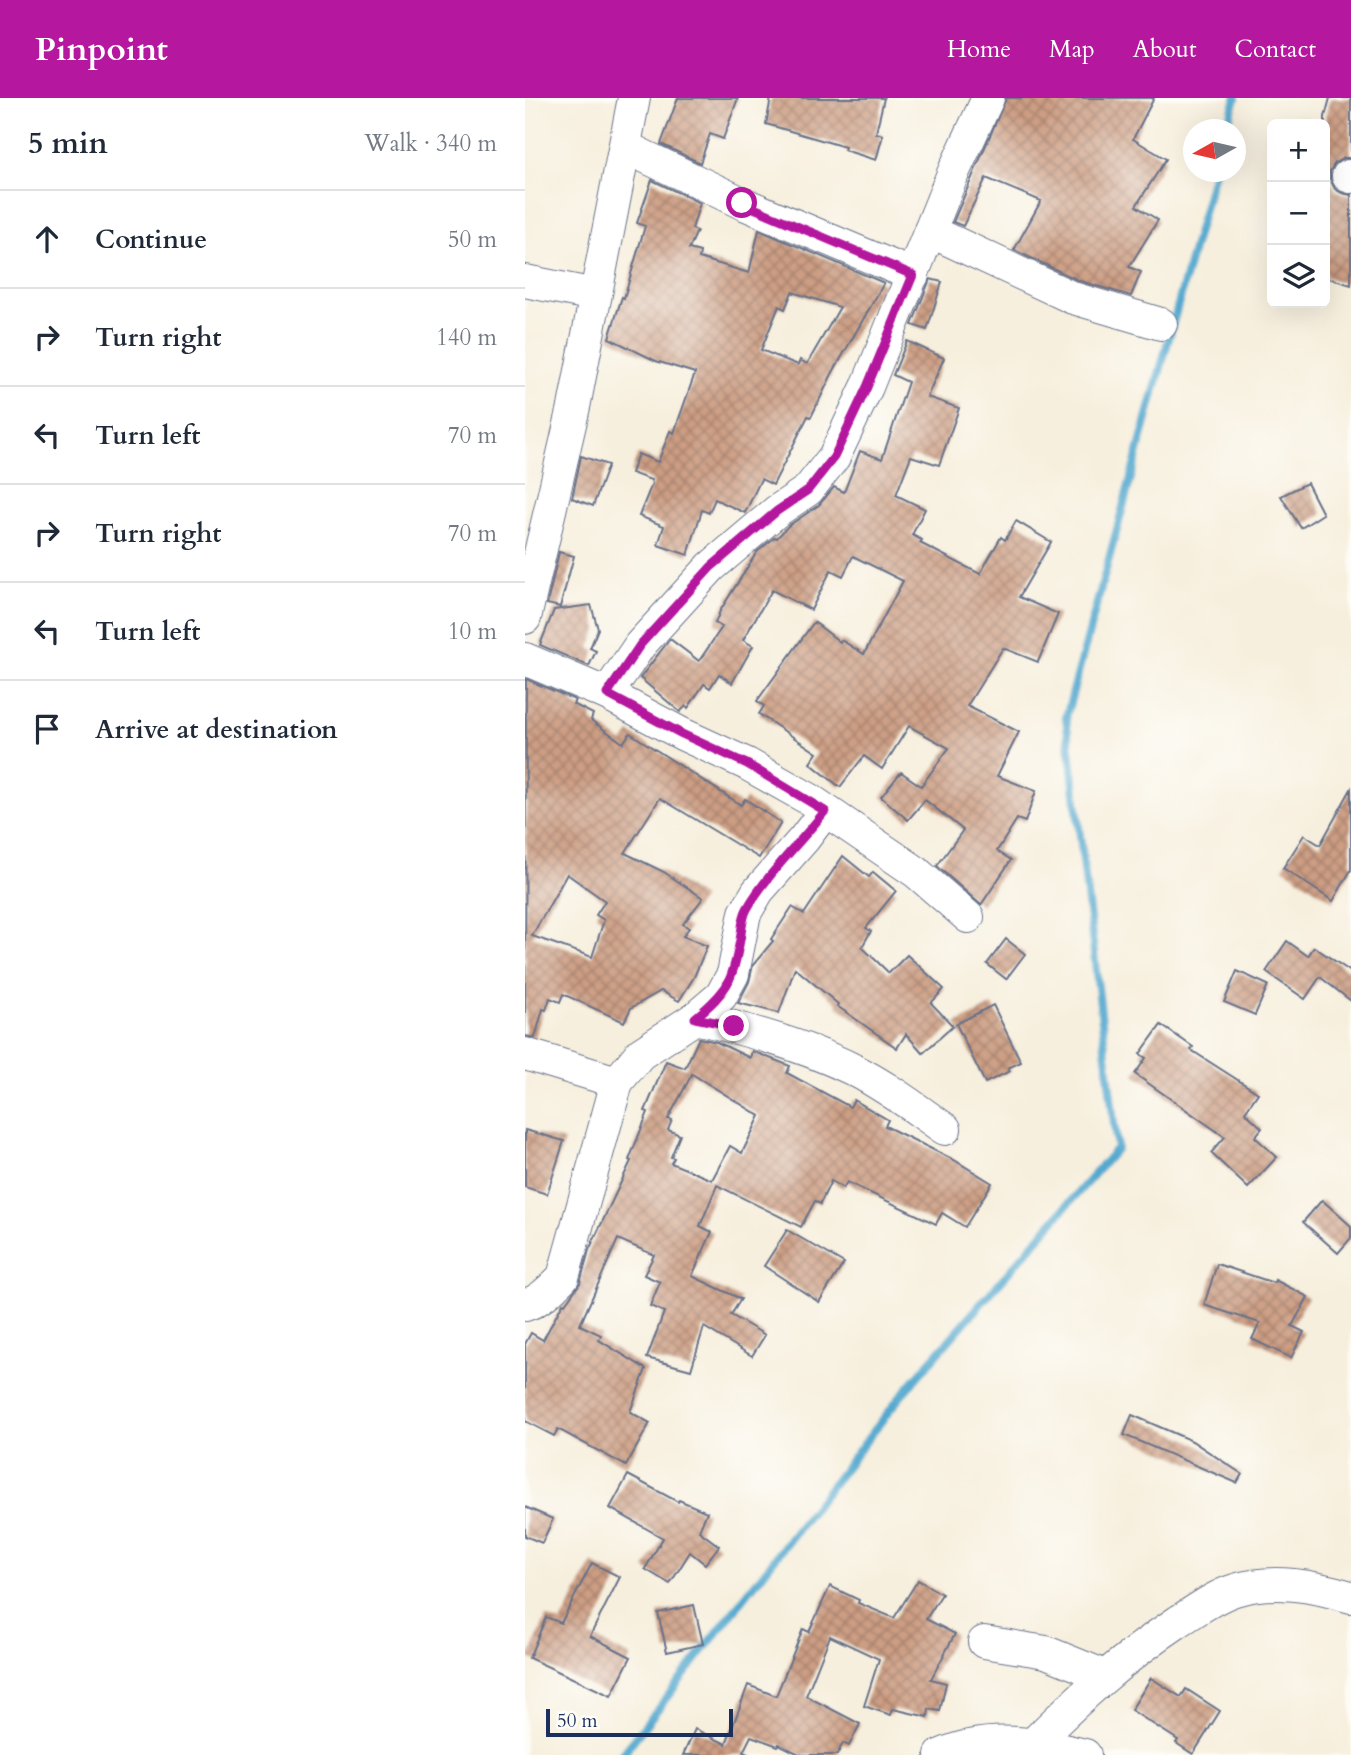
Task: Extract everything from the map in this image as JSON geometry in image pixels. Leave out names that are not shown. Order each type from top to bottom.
[{"type":"street","points":[[525,618],[573,407],[634,98]]},
{"type":"street","points":[[607,694],[640,645],[711,567],[777,511],[808,490],[834,457],[867,387],[954,171],[988,98]]},
{"type":"street","points":[[625,147],[742,203],[913,275]]},
{"type":"street","points":[[930,231],[1073,298],[1160,324]]},
{"type":"street","points":[[525,281],[595,295]]},
{"type":"street","points":[[525,659],[607,694],[682,734],[747,764],[825,811],[916,872],[968,916]]},
{"type":"street","points":[[525,1305],[551,1289],[563,1277],[617,1082],[640,1054],[695,1018],[720,996],[733,974],[745,913],[758,891],[825,811]]},
{"type":"street","points":[[695,1018],[734,1026],[799,1046],[856,1071],[945,1129]]},
{"type":"street","points":[[525,1054],[617,1082]]},
{"type":"street","points":[[1032,1745],[1083,1694],[1142,1646],[1203,1605],[1235,1590],[1270,1583],[1319,1587],[1351,1597]]},
{"type":"street","points":[[984,1642],[1046,1652],[1105,1676]]},
{"type":"street","points":[[941,1755],[978,1743],[1020,1742],[1085,1755]]},
{"type":"building","points":[[678,98],[738,98],[723,139],[710,134],[700,163],[661,144]]},
{"type":"building","points":[[771,98],[884,98],[876,133],[883,135],[876,160],[844,150],[845,147],[766,124]]},
{"type":"building","points":[[1006,98],[1154,98],[1133,139],[1166,159],[1136,206],[1158,220],[1129,267],[1141,272],[1131,296],[1080,281],[1014,250],[1041,201],[986,178],[963,226],[953,222]]},
{"type":"building","points":[[1330,98],[1351,98],[1351,158],[1335,163],[1330,171],[1330,119],[1325,117]]},
{"type":"building","points":[[1330,179],[1335,189],[1351,195],[1351,285],[1330,279]]},
{"type":"building","points":[[652,180],[700,203],[692,229],[697,231],[689,249],[700,252],[699,258],[749,273],[759,230],[884,283],[832,374],[811,417],[808,416],[773,485],[761,479],[745,513],[715,499],[709,513],[702,510],[688,555],[658,545],[664,526],[639,516],[652,484],[651,480],[631,473],[638,454],[658,462],[670,431],[674,433],[695,373],[656,361],[609,338],[645,226],[637,223]],"holes":[[[792,292],[840,307],[807,364],[800,360],[798,365],[761,350],[779,306],[785,309]]]},
{"type":"building","points":[[930,279],[942,282],[927,330],[912,325]]},
{"type":"building","points":[[907,341],[944,358],[927,397],[959,408],[939,465],[911,456],[896,495],[925,509],[912,535],[922,540],[920,543],[980,574],[1001,537],[1005,540],[1016,521],[1051,542],[1019,597],[1058,614],[1038,662],[1003,648],[967,706],[1019,732],[997,776],[1036,791],[1025,822],[1017,819],[997,851],[1011,860],[981,905],[937,866],[963,830],[925,800],[908,820],[881,797],[901,772],[921,786],[949,748],[909,726],[882,769],[864,756],[840,787],[810,763],[817,753],[759,714],[764,706],[757,701],[814,622],[840,642],[841,640],[864,654],[903,581],[853,556],[843,576],[831,570],[811,610],[772,590],[743,640],[753,646],[732,683],[719,674],[710,688],[704,684],[688,708],[686,706],[680,712],[640,678],[670,639],[699,661],[722,627],[715,623],[720,611],[757,552],[819,505],[834,487],[844,492],[860,451],[882,459],[908,382],[893,375]]},
{"type":"building","points":[[581,456],[608,465],[593,506],[572,498]]},
{"type":"building","points":[[1307,483],[1323,514],[1301,528],[1281,496]]},
{"type":"building","points":[[559,552],[574,556],[560,607],[547,604]]},
{"type":"building","points":[[591,605],[598,629],[590,648],[596,651],[589,666],[540,645],[554,610]]},
{"type":"building","points":[[526,679],[575,700],[573,704],[593,714],[591,720],[623,743],[630,733],[741,805],[745,799],[781,823],[759,858],[660,798],[625,853],[664,872],[703,898],[683,924],[689,928],[683,936],[707,946],[694,977],[679,1001],[661,991],[631,1008],[624,1022],[563,994],[560,1002],[550,998],[546,1010],[543,1009],[535,1038],[525,1036]],"holes":[[[567,874],[605,901],[596,915],[604,920],[592,957],[532,936]]]},
{"type":"building","points":[[1351,789],[1351,870],[1333,901],[1283,868],[1304,835],[1320,845]]},
{"type":"building","points":[[843,856],[869,877],[873,872],[896,891],[866,928],[871,931],[862,947],[889,973],[907,955],[944,989],[931,1003],[953,1026],[923,1053],[906,1034],[897,1048],[837,1006],[838,1004],[795,968],[779,1013],[738,1003],[749,982],[753,965],[773,941],[771,939],[792,907],[804,914]]},
{"type":"building","points":[[1006,939],[1025,954],[1006,979],[987,964]]},
{"type":"building","points":[[1287,941],[1308,956],[1314,947],[1351,972],[1351,1001],[1320,977],[1305,999],[1266,972]]},
{"type":"building","points":[[1237,971],[1268,985],[1255,1015],[1224,1002]]},
{"type":"building","points":[[993,1005],[1021,1062],[1008,1068],[1010,1071],[985,1083],[956,1024]]},
{"type":"building","points":[[1161,1025],[1193,1047],[1191,1050],[1258,1093],[1245,1112],[1262,1128],[1255,1137],[1277,1157],[1248,1188],[1211,1153],[1225,1137],[1135,1074],[1146,1058],[1140,1054]]},
{"type":"building","points":[[699,1038],[717,1042],[750,1058],[752,1051],[790,1066],[787,1073],[850,1107],[854,1100],[888,1120],[885,1126],[954,1160],[992,1183],[965,1227],[942,1213],[936,1224],[847,1182],[843,1188],[831,1181],[820,1204],[815,1201],[801,1227],[717,1185],[700,1226],[712,1232],[692,1276],[741,1299],[731,1315],[765,1335],[752,1356],[704,1327],[691,1370],[647,1358],[664,1312],[650,1306],[660,1282],[644,1275],[654,1255],[618,1239],[580,1325],[601,1335],[599,1340],[646,1369],[630,1412],[650,1423],[626,1466],[558,1429],[554,1436],[525,1421],[525,1344],[531,1333],[543,1340],[563,1303],[565,1304],[580,1283],[589,1250],[631,1161],[629,1160],[648,1112],[645,1111],[666,1061],[685,1068]],"holes":[[[692,1074],[760,1116],[742,1153],[730,1146],[712,1180],[671,1163],[680,1135],[668,1130],[672,1120],[668,1119]]]},
{"type":"building","points":[[525,1130],[564,1141],[547,1194],[525,1187]]},
{"type":"building","points":[[1322,1200],[1351,1226],[1351,1238],[1338,1253],[1303,1222]]},
{"type":"building","points":[[787,1230],[844,1263],[819,1302],[764,1266]]},
{"type":"building","points":[[1217,1264],[1274,1283],[1275,1280],[1308,1297],[1292,1326],[1304,1332],[1291,1358],[1252,1339],[1260,1323],[1204,1305]]},
{"type":"building","points":[[1132,1415],[1192,1441],[1242,1474],[1237,1483],[1124,1435]]},
{"type":"building","points":[[628,1475],[678,1502],[679,1500],[707,1512],[699,1531],[719,1546],[705,1564],[690,1552],[670,1584],[645,1569],[663,1538],[610,1508]]},
{"type":"building","points":[[525,1507],[553,1519],[542,1543],[525,1536]]},
{"type":"building","points":[[592,1563],[620,1577],[590,1636],[631,1657],[611,1696],[529,1658],[546,1617],[561,1623]]},
{"type":"building","points":[[918,1580],[942,1594],[926,1619],[955,1634],[931,1679],[946,1683],[940,1711],[929,1709],[928,1717],[893,1709],[891,1715],[864,1706],[879,1659],[830,1636],[806,1696],[860,1724],[849,1746],[843,1743],[837,1755],[801,1755],[779,1744],[778,1746],[751,1736],[743,1752],[750,1755],[683,1755],[695,1729],[726,1744],[748,1685],[776,1696],[803,1629],[809,1632],[830,1586],[859,1600],[858,1603],[894,1618]]},
{"type":"building","points":[[694,1605],[703,1644],[667,1652],[658,1613]]},
{"type":"building","points":[[1151,1678],[1181,1697],[1186,1689],[1220,1711],[1193,1754],[1176,1743],[1178,1740],[1131,1710]]},
{"type":"waterway","points":[[1229,119],[1236,98]]},
{"type":"waterway","points":[[622,1755],[904,1392],[1117,1148],[1066,717],[1211,182]]},
{"type":"route","points":[[734,1026],[695,1018],[720,996],[733,974],[745,913],[758,891],[825,811],[747,764],[682,734],[607,694],[640,645],[665,615],[711,567],[777,511],[808,490],[834,457],[867,387],[913,275],[742,203]]}]
